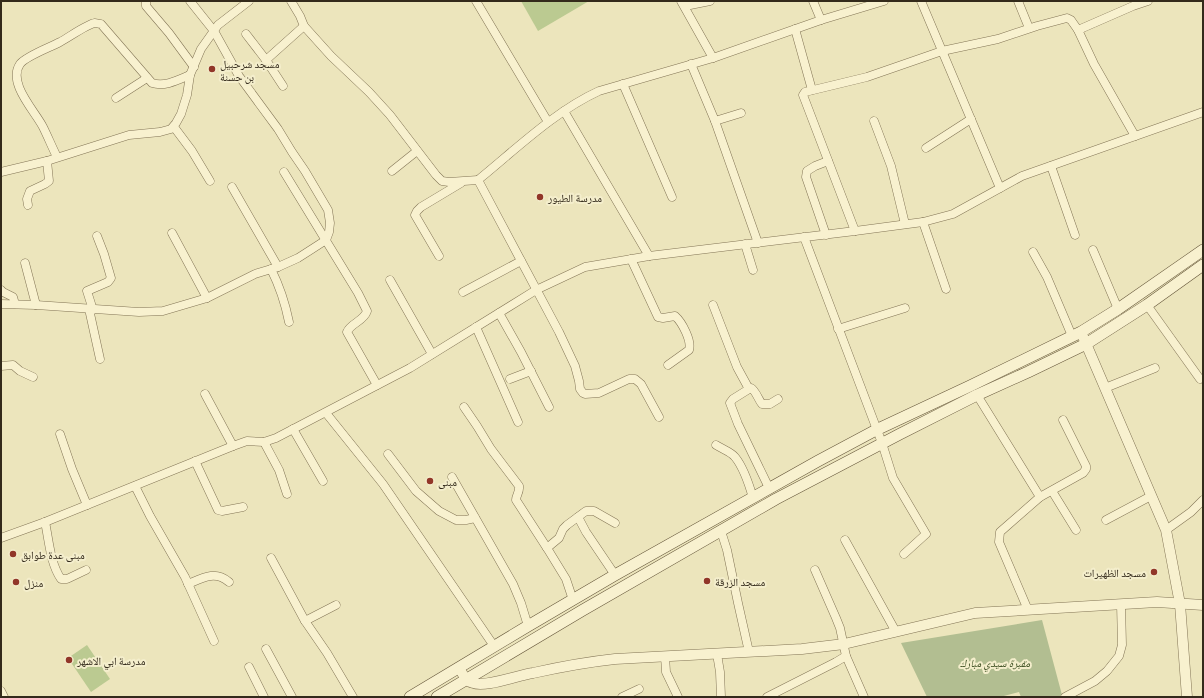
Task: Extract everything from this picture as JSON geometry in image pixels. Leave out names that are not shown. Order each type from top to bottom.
[{"type":"main road","points":[[410,697],[615,575],[769,488],[876,430],[1076,334],[1118,309],[1203,250]]},
{"type":"main road","points":[[436,697],[582,610],[776,499],[977,395],[1086,344],[1202,267]]},
{"type":"street","points":[[146,1],[146,6],[169,33],[194,67]]},
{"type":"street","points":[[1,304],[158,312],[207,298],[255,274],[298,258],[326,240],[330,223],[328,210],[278,129],[239,76],[214,31],[190,1]]},
{"type":"street","points":[[1,172],[47,160],[129,135],[170,130],[174,127],[181,114],[187,95],[190,75],[201,49],[218,25],[249,1]]},
{"type":"street","points":[[291,1],[304,26],[331,56],[376,100],[396,123],[428,166],[442,181],[449,182],[478,180],[548,122],[599,91],[713,58],[821,20],[884,1]]},
{"type":"street","points":[[476,1],[548,122]]},
{"type":"street","points":[[710,1],[683,4],[713,58]]},
{"type":"street","points":[[813,1],[821,20]]},
{"type":"street","points":[[921,1],[1000,188]]},
{"type":"street","points":[[1018,1],[1029,28]]},
{"type":"street","points":[[1078,30],[1148,1]]},
{"type":"street","points":[[855,231],[803,95],[804,92],[867,77],[942,51],[998,40],[1029,28],[1067,18],[1071,20],[1078,30],[1094,64],[1135,136]]},
{"type":"street","points":[[57,157],[43,128],[20,90],[17,76],[18,70],[20,64],[27,58],[96,23],[101,24],[152,83],[158,85],[166,84],[190,75]]},
{"type":"street","points":[[266,60],[304,26]]},
{"type":"street","points":[[795,29],[812,90]]},
{"type":"street","points":[[246,34],[266,60],[283,86]]},
{"type":"street","points":[[691,64],[715,122],[758,243]]},
{"type":"street","points":[[116,98],[147,78]]},
{"type":"street","points":[[623,84],[672,197]]},
{"type":"street","points":[[564,111],[649,256]]},
{"type":"street","points":[[1,538],[45,522],[234,446],[248,441],[264,442],[276,438],[326,413],[365,390],[378,385],[410,368],[536,290],[585,267],[649,256],[923,222],[953,214],[1022,176],[1203,112]]},
{"type":"street","points":[[715,122],[741,113]]},
{"type":"street","points":[[926,148],[971,119]]},
{"type":"street","points":[[874,121],[891,166],[905,224]]},
{"type":"street","points":[[174,127],[192,151],[210,181]]},
{"type":"street","points":[[392,171],[417,151]]},
{"type":"street","points":[[28,205],[27,199],[30,191],[49,181],[47,160]]},
{"type":"street","points":[[826,234],[806,176],[807,171],[828,161]]},
{"type":"street","points":[[1051,166],[1074,235]]},
{"type":"street","points":[[284,172],[358,293],[367,311],[365,316],[349,328],[347,332],[378,385]]},
{"type":"street","points":[[438,256],[415,215],[421,207],[465,180]]},
{"type":"street","points":[[478,180],[559,332],[575,366],[580,381],[580,388],[583,393],[599,393],[629,379],[635,379],[641,384],[659,417]]},
{"type":"street","points":[[232,187],[274,268],[286,306],[289,322]]},
{"type":"street","points":[[923,222],[946,290]]},
{"type":"street","points":[[172,233],[207,298]]},
{"type":"street","points":[[96,236],[112,278],[108,282],[87,291],[100,359]]},
{"type":"street","points":[[804,237],[882,443],[893,478],[926,534],[904,554]]},
{"type":"street","points":[[745,244],[753,270]]},
{"type":"street","points":[[1093,250],[1118,309]]},
{"type":"street","points":[[1033,252],[1076,334],[1086,344],[1166,530],[1180,604],[1187,697]]},
{"type":"street","points":[[631,259],[658,317],[663,318],[675,316],[679,319],[689,340],[689,350],[668,365]]},
{"type":"street","points":[[463,292],[520,261]]},
{"type":"street","points":[[25,263],[36,305]]},
{"type":"street","points":[[390,280],[432,354]]},
{"type":"street","points":[[1,290],[13,297],[15,304]]},
{"type":"street","points":[[713,305],[737,367],[748,389]]},
{"type":"street","points":[[1146,305],[1200,379]]},
{"type":"street","points":[[838,330],[905,308]]},
{"type":"street","points":[[498,313],[531,371],[549,407]]},
{"type":"street","points":[[476,327],[518,422]]},
{"type":"street","points":[[1,366],[14,365],[33,377]]},
{"type":"street","points":[[1105,388],[1155,368]]},
{"type":"street","points":[[510,379],[531,371]]},
{"type":"street","points":[[769,488],[738,424],[730,403],[733,399],[752,388],[758,400],[762,404],[770,404],[778,399]]},
{"type":"street","points":[[205,394],[234,446]]},
{"type":"street","points":[[977,395],[1040,497]]},
{"type":"street","points":[[464,407],[491,449],[519,486],[519,492],[516,500],[566,579],[573,600]]},
{"type":"street","points":[[326,413],[383,484],[494,646]]},
{"type":"street","points":[[1028,610],[999,542],[1000,532],[1040,497],[1086,470],[1086,466],[1063,420]]},
{"type":"street","points":[[292,429],[323,481]]},
{"type":"street","points":[[60,434],[72,469],[87,505]]},
{"type":"street","points":[[264,442],[279,470],[287,494]]},
{"type":"street","points":[[716,445],[735,457],[741,466],[753,498]]},
{"type":"street","points":[[388,454],[416,491],[439,511],[456,520],[475,518]]},
{"type":"street","points":[[195,461],[218,510],[222,512],[243,507]]},
{"type":"street","points":[[452,477],[513,584],[528,626]]},
{"type":"street","points":[[135,486],[150,516],[181,569],[214,642]]},
{"type":"street","points":[[1052,491],[1076,530]]},
{"type":"street","points":[[1106,520],[1151,496]]},
{"type":"street","points":[[1166,530],[1191,512],[1203,500]]},
{"type":"street","points":[[547,548],[559,538],[566,525],[586,511],[594,511],[615,523]]},
{"type":"street","points":[[578,517],[586,532],[615,575]]},
{"type":"street","points":[[45,522],[54,563],[61,578],[67,579],[86,570]]},
{"type":"street","points":[[721,530],[727,550],[749,652]]},
{"type":"street","points":[[845,540],[896,632]]},
{"type":"street","points":[[271,558],[306,621],[353,697]]},
{"type":"street","points":[[815,570],[836,618],[846,656],[864,697]]},
{"type":"street","points":[[188,584],[213,575],[222,576],[228,582]]},
{"type":"street","points":[[459,668],[466,680],[473,684],[484,685],[530,673],[587,662],[615,659],[802,649],[844,644],[975,613],[1157,602],[1203,606]]},
{"type":"street","points":[[1065,697],[1095,681],[1107,671],[1119,656],[1122,645],[1121,604]]},
{"type":"street","points":[[306,621],[336,605]]},
{"type":"street","points":[[266,649],[292,697]]},
{"type":"street","points":[[717,654],[720,672],[721,697]]},
{"type":"street","points":[[665,656],[666,672],[678,697]]},
{"type":"street","points":[[767,697],[846,656]]},
{"type":"street","points":[[249,667],[264,697]]},
{"type":"street","points":[[622,697],[639,689]]},
{"type":"street","points":[[1,691],[4,697]]},
{"type":"green space","points":[[521,1],[589,1],[538,31]]},
{"type":"green space","name":"مقبرة سيدي مبارك","points":[[1042,620],[1062,695],[1058,697],[1021,697],[1019,692],[1000,697],[927,697],[901,643]]},
{"type":"green space","points":[[87,645],[110,679],[91,692],[68,658]]},
{"type":"place","name":"مسجد شرحبيل بن حسنة","points":[[212,69]]},
{"type":"place","name":"مدرسة الطيور","points":[[540,197]]},
{"type":"place","name":"مبنى","points":[[430,481]]},
{"type":"place","name":"مبنى عدة طوابق","points":[[13,554]]},
{"type":"place","name":"مسجد الظهيرات","points":[[1154,572]]},
{"type":"place","name":"مسجد الزرقة","points":[[707,581]]},
{"type":"place","name":"منزل","points":[[16,582]]},
{"type":"place","name":"مدرسة ابي الاشهر","points":[[69,660]]}]
